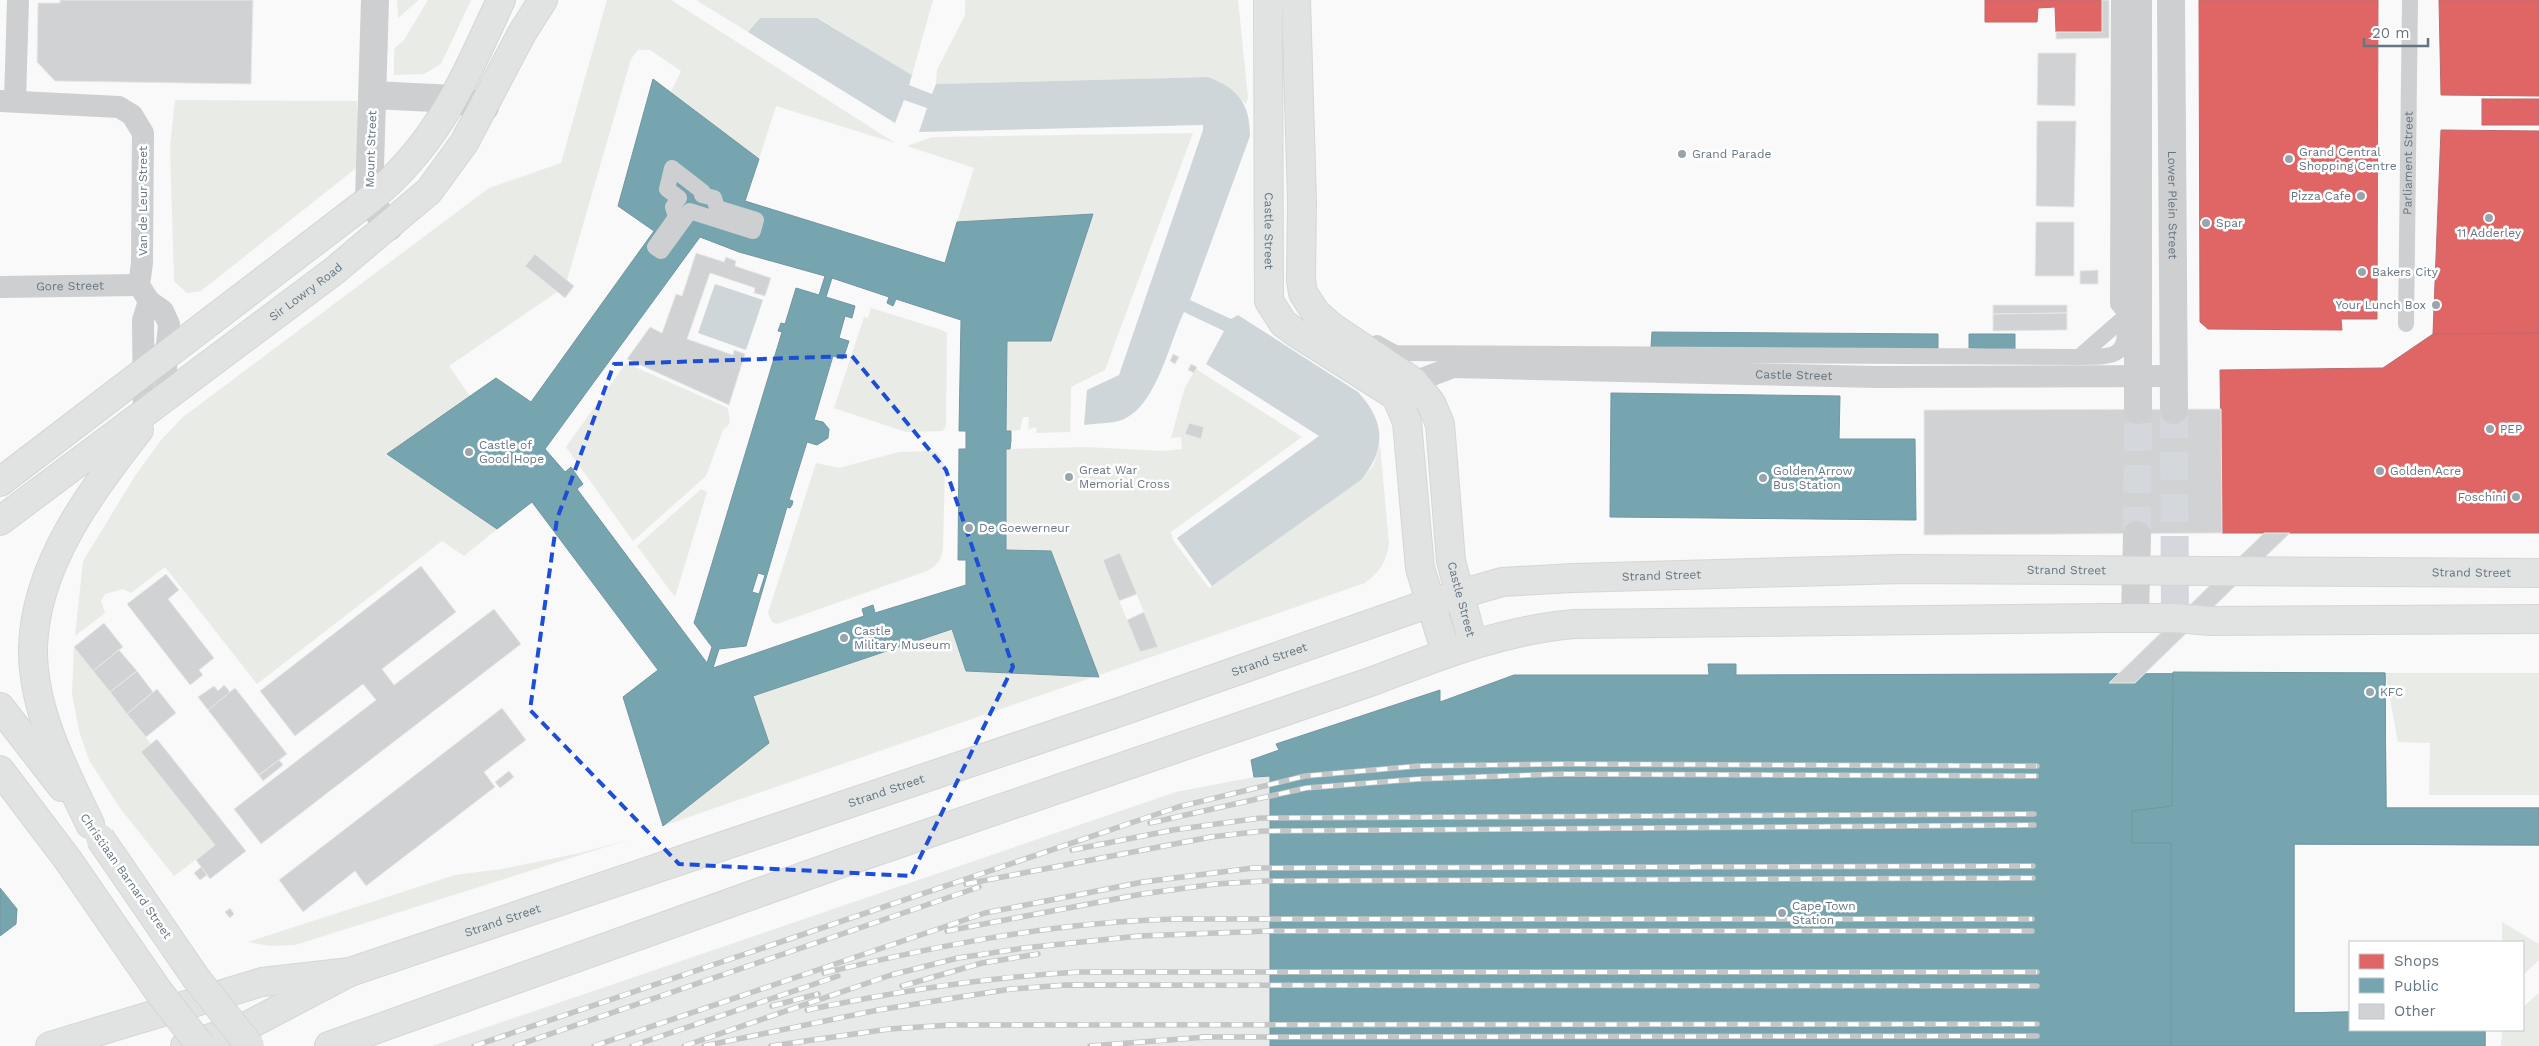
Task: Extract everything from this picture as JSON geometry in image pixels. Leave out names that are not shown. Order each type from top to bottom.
[{"type":"main road","points":[[0,482],[369,200],[404,170],[425,145],[454,99],[501,0]]},
{"type":"main road","name":"Sir Lowry Road","points":[[0,520],[144,415],[389,227],[429,191],[464,143],[485,107],[522,33],[543,0]]},
{"type":"main road","name":"Castle Street","points":[[1268,0],[1270,302],[1283,323],[1295,332],[1432,403],[1440,424],[1451,561],[1473,644]]},
{"type":"main road","name":"Castle Street","points":[[1296,0],[1302,201],[1301,280],[1303,293],[1316,313],[1405,389]]},
{"type":"main road","points":[[1405,389],[1420,568],[1446,653]]},
{"type":"main road","points":[[95,831],[57,751],[37,688],[33,649],[36,614],[47,575],[70,529],[114,462],[166,398]]},
{"type":"main road","name":"Strand Street","points":[[50,1046],[262,982],[350,972],[1114,714],[1430,603],[1502,582],[1573,578],[1901,569],[2539,573]]},
{"type":"main road","points":[[329,1046],[830,867],[1373,680],[1446,653],[1513,633],[1574,624],[2135,618],[2211,621],[2539,620]]},
{"type":"main road","name":"Christiaan Barnard Street","points":[[0,707],[95,831],[196,978],[250,1046]]},
{"type":"main road","points":[[0,770],[68,860],[159,992],[200,1046]]},
{"type":"main road","points":[[185,1046],[246,1027],[350,972]]},
{"type":"street","points":[[7,101],[18,0]]},
{"type":"street","name":"Mount Street","points":[[375,0],[369,200],[389,227]]},
{"type":"street","points":[[1308,0],[1306,140],[1314,146],[1314,167],[1306,174],[1306,214],[1314,222],[1313,243],[1306,248],[1307,292],[1315,304],[1395,353],[2079,357],[2106,357],[2120,351],[2125,337],[2126,316],[2118,304],[2119,0]]},
{"type":"street","points":[[2138,0],[2138,410]]},
{"type":"street","name":"Lower Plein Street","points":[[2171,0],[2174,410]]},
{"type":"street","name":"Parliament Street","points":[[2406,324],[2410,0]]},
{"type":"street","name":"Mount Street","points":[[372,95],[454,99],[485,107]]},
{"type":"street","name":"Van de Leur Street","points":[[7,101],[119,107],[132,115],[138,124],[144,146],[142,263],[144,293],[144,415]]},
{"type":"street","points":[[672,168],[703,192],[702,195],[714,198],[717,208],[756,220],[753,231],[690,210],[661,251],[655,247],[676,217],[673,208],[679,198],[667,189],[672,168]]},
{"type":"street","name":"Gore Street","points":[[0,287],[144,293]]},
{"type":"street","points":[[144,293],[163,311],[169,324],[166,356],[166,398]]},
{"type":"street","points":[[2079,357],[2126,316]]},
{"type":"street","name":"Castle Street","points":[[1405,389],[1453,367],[1876,377],[2174,376]]},
{"type":"street","points":[[2135,618],[2137,535]]},
{"type":"highlighted area","points":[[852,356],[946,470],[1013,667],[911,876],[679,864],[530,710],[557,519],[614,364]]},
{"type":"shaded area","points":[[397,0],[419,0],[398,18]]},
{"type":"shaded area","points":[[428,0],[471,0],[441,64],[424,74],[394,75],[394,49],[404,40]]},
{"type":"shaded area","points":[[607,0],[671,0],[895,143],[776,106],[759,159],[671,92],[681,71],[650,50],[638,50],[631,59],[567,280],[557,292],[449,366],[470,396],[387,454],[497,529],[464,556],[442,541],[257,684],[165,567],[131,593],[123,589],[105,594],[101,601],[105,613],[75,636],[83,561],[135,476],[161,440],[183,417],[489,188],[561,163]]},
{"type":"shaded area","points":[[696,0],[933,0],[912,75],[818,18],[760,18],[748,32]]},
{"type":"shaded area","points":[[965,0],[1238,0],[1248,98],[1246,104],[1235,93],[1208,77],[936,84],[937,70],[965,15]]},
{"type":"shaded area","points":[[760,18],[817,18],[912,75],[909,85],[932,94],[936,84],[1208,77],[1228,87],[1241,99],[1245,106],[1250,136],[1190,300],[1231,319],[1238,315],[1358,392],[1374,414],[1378,424],[1379,435],[1379,446],[1375,457],[1361,480],[1212,586],[1177,538],[1319,436],[1206,364],[1224,331],[1184,312],[1153,388],[1144,402],[1134,413],[1122,420],[1084,425],[1087,390],[1119,375],[1203,130],[1203,125],[919,132],[927,108],[904,100],[895,123],[748,32]]},
{"type":"shaded area","points":[[175,100],[357,101],[359,161],[355,169],[201,291],[187,293],[174,281],[170,147]]},
{"type":"shaded area","points":[[1193,133],[1105,370],[1071,387],[1070,432],[1036,433],[1037,429],[1035,427],[1028,430],[1029,417],[1023,417],[1020,430],[1006,431],[1007,341],[1051,341],[1093,214],[957,222],[974,168],[907,146],[933,137]]},
{"type":"shaded area","points":[[715,284],[763,300],[746,350],[698,333]]},
{"type":"shaded area","points":[[871,308],[947,333],[946,425],[943,431],[906,432],[834,408],[864,317],[868,318]]},
{"type":"shaded area","points":[[626,363],[728,408],[730,420],[723,430],[706,476],[633,541],[566,447]]},
{"type":"shaded area","points":[[1196,369],[1302,437],[1171,532],[1173,540],[1209,588],[1361,480],[1373,466],[1380,445],[1389,544],[1381,566],[1375,575],[1365,583],[1098,675],[1006,550],[1006,449],[1085,447],[1163,451],[1182,449],[1181,437],[1171,438],[1185,387]],"holes":[[[1120,553],[1158,647],[1140,652],[1103,561]]]},
{"type":"shaded area","points":[[899,452],[937,452],[945,465],[943,549],[936,565],[927,571],[777,624],[772,622],[768,613],[816,463],[839,468]]},
{"type":"shaded area","points":[[701,489],[707,492],[675,597],[637,546]]},
{"type":"shaded area","points":[[952,629],[966,671],[1094,677],[663,826],[769,743],[753,696]]},
{"type":"shaded area","points":[[74,647],[151,744],[141,752],[215,845],[174,876],[120,808],[89,760],[79,731],[72,694]]},
{"type":"shaded area","points":[[2385,673],[2539,673],[2539,795],[2429,795],[2430,743],[2398,742]]},
{"type":"shaded area","points":[[1298,773],[2037,1046],[432,1046],[1176,792],[1254,777]]},
{"type":"shaded area","points":[[631,839],[295,945],[270,946],[248,942],[455,875],[502,869],[580,853]]},
{"type":"shaded area","points":[[2502,922],[2539,944],[2539,960],[2524,974],[2524,941],[2502,941]]},
{"type":"shaded area","points":[[2539,993],[2539,1046],[2501,1046],[2502,1031],[2524,1031],[2524,1006]]},
{"type":"building: Shops","points":[[1985,0],[2102,0],[2102,32],[2056,32],[2055,7],[2038,8],[2037,22],[1985,22]]},
{"type":"building: Shops","name":"Grand Central Shopping Centre","points":[[2199,0],[2378,0],[2377,319],[2341,319],[2342,330],[2208,329],[2200,322]]},
{"type":"building: Shops","points":[[2439,0],[2539,0],[2539,96],[2441,95]]},
{"type":"building: Shops","points":[[2482,99],[2539,99],[2539,125],[2482,125]]},
{"type":"building: Shops","name":"11 Adderley","points":[[2441,130],[2539,131],[2539,333],[2433,334]]},
{"type":"building: Shops","name":"Golden Acre","points":[[2539,333],[2539,533],[2222,533],[2220,370],[2383,368],[2433,334]]},
{"type":"building: Public","name":"Castle of Good Hope","points":[[653,79],[759,159],[745,201],[945,263],[957,222],[1093,214],[1051,341],[1007,341],[1006,431],[1011,431],[1011,440],[1010,449],[1006,449],[1006,550],[1051,551],[1099,677],[966,671],[952,629],[753,696],[769,743],[663,826],[623,697],[658,670],[532,502],[497,529],[387,454],[496,378],[531,402],[654,231],[618,206]],"holes":[[[700,237],[739,252],[825,276],[819,295],[796,288],[785,324],[781,323],[778,331],[782,332],[694,623],[712,647],[707,663],[577,489],[583,484],[571,467],[565,472],[545,449]],[[832,278],[889,297],[887,303],[893,306],[896,299],[961,320],[959,431],[966,431],[966,449],[959,449],[958,560],[966,560],[966,585],[875,613],[873,605],[862,609],[864,616],[713,668],[719,649],[746,646],[787,507],[790,508],[792,505],[793,501],[789,500],[807,442],[817,445],[828,438],[829,429],[823,422],[814,420],[833,356],[843,359],[849,341],[839,338],[845,316],[852,318],[855,306],[826,297]],[[758,573],[765,575],[759,594],[752,592]]]},
{"type":"building: Public","points":[[1652,332],[1938,334],[1938,349],[1651,347]]},
{"type":"building: Public","points":[[1969,334],[2015,334],[2015,349],[1969,348]]},
{"type":"building: Public","name":"Golden Arrow Bus Station","points":[[1611,393],[1840,396],[1839,439],[1915,439],[1916,520],[1610,517]]},
{"type":"building: Public","name":"Cape Town Station","points":[[1708,664],[1736,664],[1736,675],[2385,673],[2386,808],[2539,808],[2539,845],[2294,844],[2294,1013],[2349,1012],[2349,1031],[2485,1031],[2485,1046],[1270,1046],[1270,776],[1254,777],[1251,760],[1279,750],[1276,744],[1440,690],[1440,702],[1514,675],[1709,675]]},
{"type":"building: Public","points":[[2173,672],[2385,673],[2386,808],[2539,808],[2539,845],[2294,844],[2294,1013],[2349,1012],[2349,1031],[2485,1031],[2485,1046],[2171,1046],[2171,843],[2132,843],[2132,811],[2172,806]]},
{"type":"building: Public","points":[[0,888],[17,909],[16,924],[0,936]]},
{"type":"building: Other","points":[[60,0],[253,0],[251,84],[55,81],[37,62],[38,3],[60,3]]},
{"type":"building: Other","points":[[2102,0],[2109,0],[2109,38],[2056,39],[2056,32],[2102,32]]},
{"type":"building: Other","points":[[2038,53],[2076,53],[2075,106],[2037,105]]},
{"type":"building: Other","points":[[2037,121],[2076,121],[2074,207],[2036,206]]},
{"type":"building: Other","points":[[2036,222],[2074,222],[2074,276],[2035,276]]},
{"type":"building: Other","points":[[696,253],[724,262],[726,257],[736,261],[735,266],[771,278],[765,296],[754,293],[755,288],[710,273],[687,339],[733,355],[734,350],[745,354],[729,405],[627,359],[650,327],[662,333],[676,294],[682,296]]},
{"type":"building: Other","points":[[535,254],[574,286],[565,298],[525,266]]},
{"type":"building: Other","points":[[2098,270],[2098,284],[2080,284],[2080,271]]},
{"type":"building: Other","points":[[1993,305],[2067,305],[2067,313],[1993,314]]},
{"type":"building: Other","points":[[2067,313],[2067,330],[1993,331],[1993,314]]},
{"type":"building: Other","points":[[1173,354],[1179,357],[1175,364],[1170,361]]},
{"type":"building: Other","points":[[1191,364],[1197,367],[1194,373],[1188,370]]},
{"type":"building: Other","points":[[2221,409],[2222,533],[1924,535],[1924,410]]},
{"type":"building: Other","points":[[1189,423],[1204,427],[1201,439],[1185,434]]},
{"type":"building: Other","points":[[2264,533],[2290,533],[2135,683],[2109,683]]},
{"type":"building: Other","points":[[1120,553],[1137,594],[1119,601],[1103,560]]},
{"type":"building: Other","points":[[421,566],[456,612],[382,669],[394,685],[494,609],[521,644],[261,844],[234,809],[376,700],[363,684],[295,736],[260,691]]},
{"type":"building: Other","points":[[166,574],[179,590],[168,599],[214,658],[199,670],[203,675],[190,685],[127,604]]},
{"type":"building: Other","points":[[1144,612],[1158,647],[1140,652],[1127,620]]},
{"type":"building: Other","points":[[104,623],[123,647],[93,671],[74,647]]},
{"type":"building: Other","points":[[119,650],[137,671],[110,692],[93,671]]},
{"type":"building: Other","points":[[137,671],[153,692],[127,714],[110,692]]},
{"type":"building: Other","points":[[224,685],[230,692],[208,710],[198,697],[214,686],[218,691]]},
{"type":"building: Other","points":[[224,685],[230,692],[235,688],[287,754],[279,760],[283,765],[263,781],[198,697],[214,686],[218,691]]},
{"type":"building: Other","points":[[235,688],[287,754],[259,775],[208,710]]},
{"type":"building: Other","points":[[157,689],[176,713],[146,737],[127,714]]},
{"type":"building: Other","points":[[502,708],[526,740],[484,772],[495,787],[366,886],[355,871],[303,912],[279,880]]},
{"type":"building: Other","points":[[157,739],[246,851],[210,879],[196,860],[215,845],[141,752]]},
{"type":"building: Other","points":[[279,760],[283,765],[263,781],[259,775]]},
{"type":"building: Other","points":[[509,771],[514,777],[500,788],[495,782]]},
{"type":"building: Other","points":[[201,867],[207,875],[200,880],[194,873]]},
{"type":"building: Other","points":[[230,908],[234,914],[230,918],[225,912]]},
{"type":"tunnel","points":[[2137,535],[2138,410]]},
{"type":"tunnel","points":[[2174,410],[2175,618]]},
{"type":"railway","points":[[474,1046],[1178,807],[1305,776],[1418,766],[1565,764],[2037,766]]},
{"type":"railway","points":[[1150,823],[1306,788],[1419,779],[1561,774],[2036,776]]},
{"type":"railway","points":[[1072,850],[1173,830],[1260,818],[2034,814]]},
{"type":"railway","points":[[966,884],[1211,837],[1263,831],[2034,825]]},
{"type":"railway","points":[[594,1046],[985,913],[1143,882],[1253,868],[2033,866]]},
{"type":"railway","points":[[947,931],[1142,894],[1215,884],[1264,881],[2033,878]]},
{"type":"railway","points":[[515,1046],[979,887]]},
{"type":"railway","points":[[824,973],[955,944],[1042,930],[1131,921],[1175,919],[2032,919]]},
{"type":"railway","points":[[684,1046],[891,975],[958,958],[1024,948],[1139,936],[1269,931],[2032,931]]},
{"type":"railway","points":[[902,986],[982,963],[1038,954]]},
{"type":"railway","points":[[807,1010],[943,986],[1010,977],[1079,972],[2037,972]]},
{"type":"railway","points":[[632,1046],[838,976]]},
{"type":"railway","points":[[704,1046],[878,1010],[1011,989],[1066,985],[2037,986]]},
{"type":"railway","points":[[772,1006],[818,994]]},
{"type":"railway","points":[[771,1046],[889,1029],[950,1025],[2037,1024]]},
{"type":"railway","points":[[1201,1037],[2037,1036]]},
{"type":"railway","points":[[1090,1046],[1207,1037]]},
{"type":"place","name":"Grand Parade","points":[[1682,154]]},
{"type":"place","name":"Grand Central Shopping Centre","points":[[2289,159]]},
{"type":"place","name":"Pizza Cafe","points":[[2361,196]]},
{"type":"place","name":"11 Adderley","points":[[2489,218]]},
{"type":"place","name":"Spar","points":[[2206,223]]},
{"type":"place","name":"Bakers City","points":[[2362,272]]},
{"type":"place","name":"Your Lunch Box","points":[[2436,305]]},
{"type":"place","name":"PEP","points":[[2490,429]]},
{"type":"place","name":"Castle of Good Hope","points":[[469,452]]},
{"type":"place","name":"Golden Acre","points":[[2380,471]]},
{"type":"place","name":"Great War Memorial Cross","points":[[1069,477]]},
{"type":"place","name":"Golden Arrow Bus Station","points":[[1763,478]]},
{"type":"place","name":"Foschini","points":[[2516,497]]},
{"type":"place","name":"De Goewerneur","points":[[969,528]]},
{"type":"place","name":"Castle Military Museum","points":[[844,638]]},
{"type":"place","name":"KFC","points":[[2370,692]]},
{"type":"place","name":"Cape Town Station","points":[[1782,913]]}]
